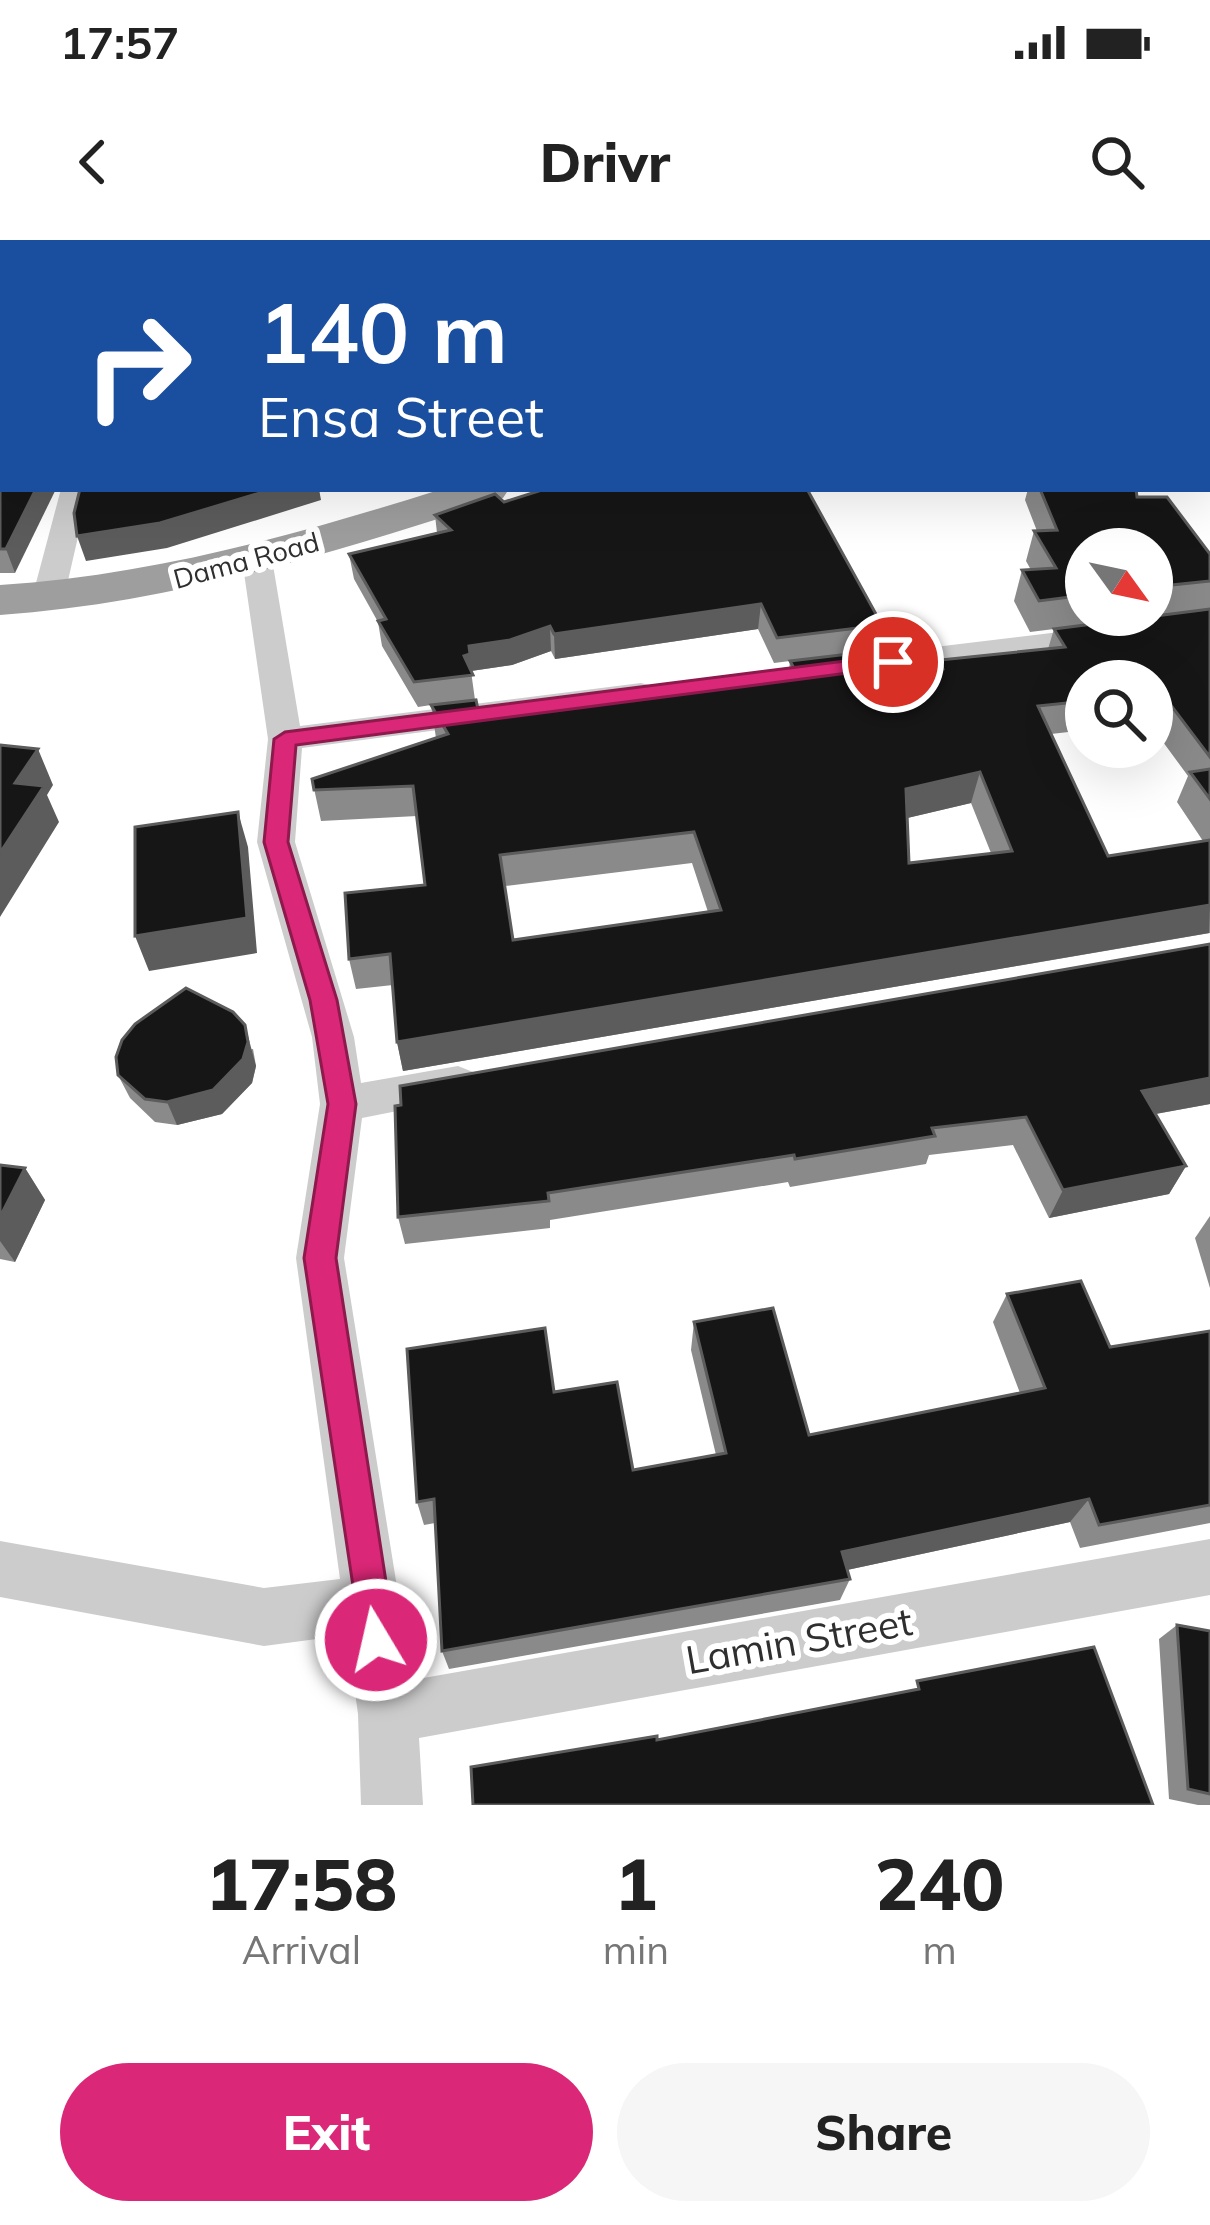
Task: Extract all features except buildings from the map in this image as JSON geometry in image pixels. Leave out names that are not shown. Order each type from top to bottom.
[{"type":"highway","name":"Dama Road","points":[[0,600],[175,580],[257,560],[477,492]]},
{"type":"street","points":[[48,598],[74,492]]},
{"type":"street","points":[[257,560],[285,739],[276,842],[323,1000],[342,1104],[320,1258],[388,1714],[392,1805]]},
{"type":"street","points":[[826,670],[1210,624]]},
{"type":"street","points":[[285,739],[668,690]]},
{"type":"street","points":[[342,1104],[506,1076]]},
{"type":"street","name":"Lamin Street","points":[[388,1714],[1210,1567]]},
{"type":"street","points":[[0,1569],[264,1617],[371,1603]]},
{"type":"route","points":[[376,1640],[320,1258],[342,1104],[333,1037],[276,842],[285,739],[893,662]]}]
